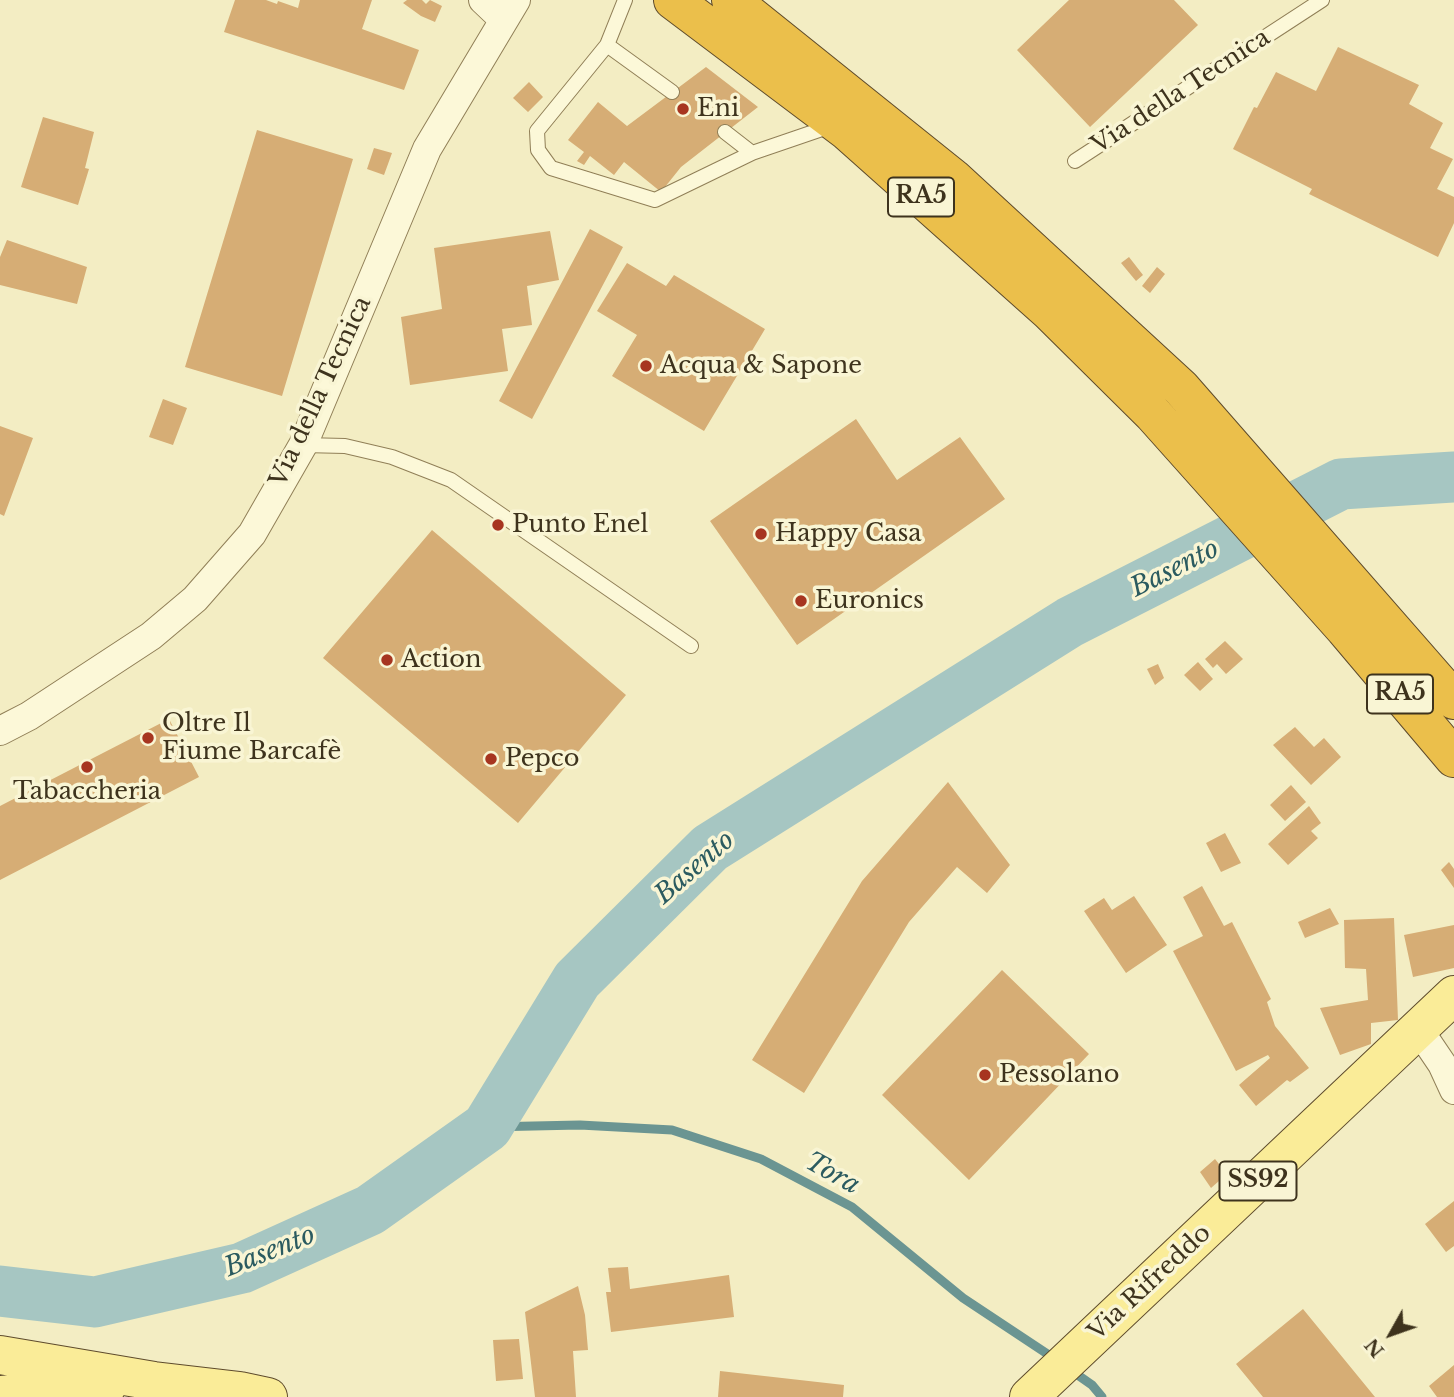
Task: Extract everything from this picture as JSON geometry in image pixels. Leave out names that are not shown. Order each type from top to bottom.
[{"type":"highway","name":"RA5","points":[[673,0],[838,124],[1049,311],[1360,619],[1454,701]]},
{"type":"highway","name":"RA5","points":[[731,0],[953,178],[1181,388],[1360,619],[1454,758]]},
{"type":"highway","points":[[1360,619],[1454,669]]},
{"type":"main road","name":"Via Rifreddo","points":[[1029,1397],[1454,995]]},
{"type":"main road","points":[[0,1355],[268,1397]]},
{"type":"main road","points":[[13,1396],[154,1381]]},
{"type":"street","name":"Via della Tecnica","points":[[0,731],[29,716],[151,636],[195,599],[252,534],[303,445],[427,149],[501,6]]},
{"type":"street","points":[[1419,1030],[1442,1064],[1454,1090]]},
{"type":"lane","points":[[625,0],[607,44],[537,131],[538,150],[551,168],[655,200],[752,153],[838,124]]},
{"type":"lane","name":"Via della Tecnica","points":[[1075,161],[1322,0]]},
{"type":"lane","points":[[607,44],[672,92]]},
{"type":"lane","points":[[725,132],[752,153]]},
{"type":"lane","points":[[303,445],[345,446],[392,457],[451,480],[691,646]]},
{"type":"building","points":[[235,0],[266,0],[277,4],[278,1],[298,8],[300,0],[372,0],[362,29],[419,50],[404,90],[224,32]]},
{"type":"building","points":[[407,0],[422,0],[426,4],[430,0],[442,6],[435,22],[403,3]]},
{"type":"building","points":[[1069,0],[1174,0],[1198,25],[1090,127],[1017,50]]},
{"type":"building","points":[[1338,47],[1419,85],[1409,104],[1443,123],[1430,148],[1453,159],[1437,189],[1454,197],[1454,223],[1438,257],[1309,194],[1312,189],[1233,149],[1254,107],[1257,108],[1276,72],[1316,91]]},
{"type":"building","points":[[706,67],[758,107],[681,167],[661,192],[624,162],[614,175],[590,156],[584,165],[577,161],[584,152],[568,140],[598,102],[627,126]]},
{"type":"building","points":[[529,82],[543,97],[528,112],[513,98]]},
{"type":"building","points":[[43,117],[94,132],[85,168],[89,169],[78,205],[21,187]]},
{"type":"building","points":[[257,130],[353,159],[282,396],[185,367]]},
{"type":"building","points":[[374,148],[392,153],[384,175],[367,169]]},
{"type":"building","points":[[590,229],[623,247],[532,419],[499,401]]},
{"type":"building","points":[[550,231],[559,280],[527,286],[532,325],[502,329],[508,371],[410,385],[401,317],[442,309],[434,248]]},
{"type":"building","points":[[7,240],[87,267],[77,304],[0,285],[0,257]]},
{"type":"building","points":[[1129,257],[1143,275],[1136,281],[1121,263]]},
{"type":"building","points":[[627,263],[666,286],[674,275],[765,329],[704,431],[612,376],[637,335],[597,311]]},
{"type":"building","points":[[1157,267],[1165,274],[1150,293],[1142,286]]},
{"type":"building","points":[[163,399],[187,408],[173,445],[149,437]]},
{"type":"building","points":[[856,419],[897,480],[960,437],[1005,499],[797,645],[710,521]]},
{"type":"building","points":[[0,426],[33,438],[4,516],[0,514]]},
{"type":"building","points":[[432,530],[626,695],[518,823],[323,658]]},
{"type":"building","points":[[1225,641],[1243,659],[1226,674],[1217,664],[1213,668],[1205,659]]},
{"type":"building","points":[[1198,662],[1213,679],[1200,691],[1184,675]]},
{"type":"building","points":[[1158,664],[1164,678],[1155,685],[1147,669]]},
{"type":"building","points":[[169,719],[199,777],[0,880],[0,806]]},
{"type":"building","points":[[1295,727],[1314,747],[1324,738],[1341,757],[1311,785],[1273,745]]},
{"type":"building","points":[[948,782],[1010,865],[987,893],[957,867],[909,922],[804,1093],[752,1060],[862,881]]},
{"type":"building","points":[[1291,785],[1306,802],[1285,821],[1270,805]]},
{"type":"building","points":[[1309,806],[1321,823],[1311,831],[1318,838],[1288,865],[1268,844]]},
{"type":"building","points":[[1225,833],[1241,863],[1221,872],[1206,843]]},
{"type":"building","points":[[1449,862],[1454,869],[1454,888],[1441,870]]},
{"type":"building","points":[[1202,886],[1224,926],[1232,922],[1271,999],[1267,1002],[1275,1026],[1309,1068],[1290,1082],[1287,1080],[1256,1106],[1239,1085],[1270,1058],[1268,1055],[1236,1071],[1173,951],[1203,936],[1183,897]]},
{"type":"building","points":[[1134,896],[1167,945],[1126,973],[1084,911],[1104,898],[1112,910]]},
{"type":"building","points":[[1330,908],[1339,924],[1305,938],[1298,922]]},
{"type":"building","points":[[1394,918],[1398,1020],[1371,1023],[1371,1044],[1340,1055],[1320,1008],[1368,1000],[1366,969],[1345,968],[1344,920]]},
{"type":"building","points":[[1454,925],[1454,968],[1413,977],[1404,935]]},
{"type":"building","name":"Pessolano","points":[[1002,970],[1089,1054],[969,1180],[882,1095]]},
{"type":"building","points":[[1215,1159],[1227,1174],[1211,1188],[1200,1172]]},
{"type":"building","points":[[1454,1201],[1454,1246],[1446,1252],[1425,1224]]},
{"type":"building","points":[[628,1267],[630,1289],[729,1275],[734,1317],[611,1332],[606,1292],[611,1292],[608,1268]]},
{"type":"building","points":[[578,1286],[585,1315],[588,1350],[573,1351],[576,1397],[535,1397],[525,1312]]},
{"type":"building","points":[[1303,1309],[1375,1397],[1263,1397],[1236,1364]]},
{"type":"building","points":[[519,1339],[523,1379],[496,1381],[493,1340]]},
{"type":"building","points":[[1454,1365],[1454,1397],[1437,1397],[1429,1386]]},
{"type":"building","points":[[720,1371],[844,1385],[843,1397],[718,1397]]},
{"type":"waterway","name":"Basento","points":[[0,1291],[95,1302],[242,1268],[370,1210],[487,1127],[577,980],[710,848],[1070,622],[1341,484],[1454,477]]},
{"type":"waterway","name":"Tora","points":[[487,1127],[580,1125],[672,1130],[761,1159],[852,1207],[963,1298],[1055,1359]]},
{"type":"waterway","name":"Tora","points":[[1072,1371],[1092,1385],[1102,1397]]},
{"type":"place","name":"Eni","points":[[683,109]]},
{"type":"place","name":"Acqua & Sapone","points":[[646,366]]},
{"type":"place","name":"Punto Enel","points":[[498,525]]},
{"type":"place","name":"Happy Casa","points":[[761,534]]},
{"type":"place","name":"Euronics","points":[[801,601]]},
{"type":"place","name":"Action","points":[[387,660]]},
{"type":"place","name":"Oltre Il Fiume Barcafè","points":[[148,738]]},
{"type":"place","name":"Pepco","points":[[491,759]]},
{"type":"place","name":"Tabaccheria","points":[[87,767]]},
{"type":"place","name":"Pessolano","points":[[985,1075]]}]
